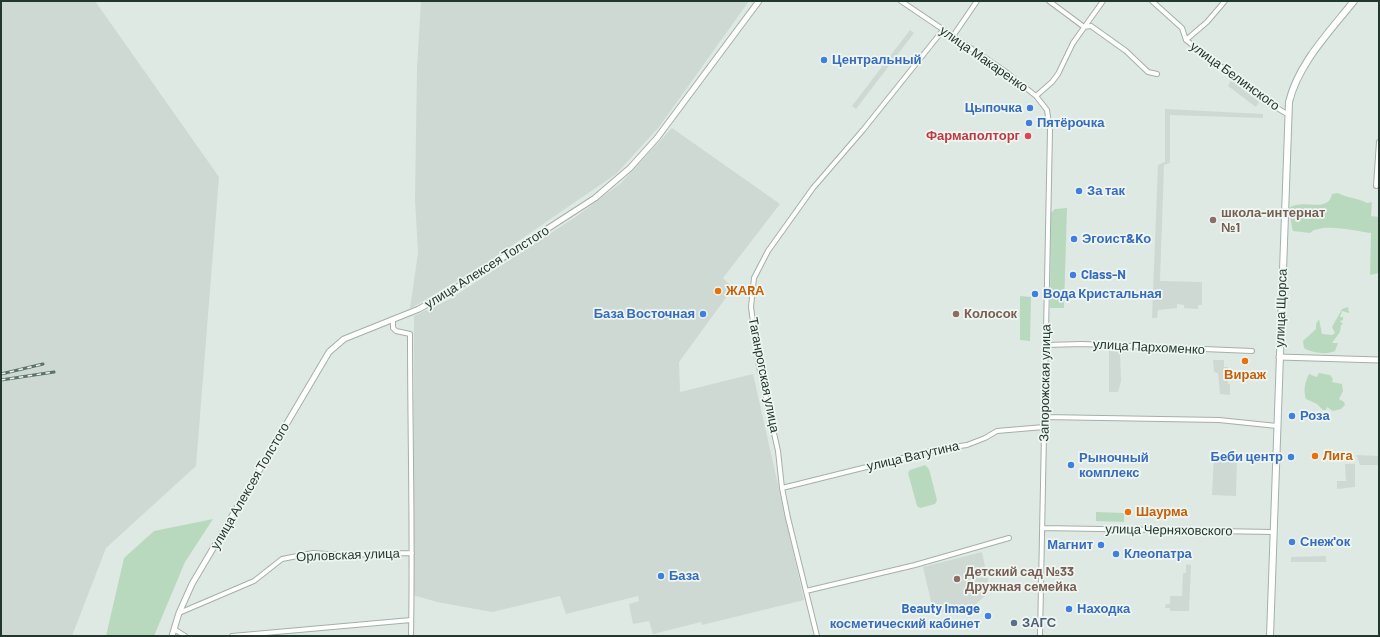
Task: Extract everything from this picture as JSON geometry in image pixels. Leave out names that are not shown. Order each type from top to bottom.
[{"type":"main road","name":"улица Щорса","points":[[1270,636],[1288,114],[1291,91],[1300,73],[1354,1]]},
{"type":"street","name":"улица Алексея Толстого","points":[[172,636],[179,613],[192,584],[330,352],[344,339],[423,307],[459,286],[595,198],[630,168],[661,132],[759,1]]},
{"type":"street","name":"улица Макаренко","points":[[901,1],[1006,72],[1036,96],[1047,110],[1050,130]]},
{"type":"street","points":[[953,36],[977,1]]},
{"type":"street","points":[[1049,1],[1084,27],[1091,26],[1126,51],[1148,72],[1157,74]]},
{"type":"street","points":[[1036,96],[1052,82],[1058,74],[1073,43],[1103,1]]},
{"type":"street","name":"улица Белинского","points":[[1152,1],[1182,28],[1186,40],[1269,104],[1288,114]]},
{"type":"street","points":[[1186,40],[1207,22],[1225,1]]},
{"type":"street","name":"Таганрогская улица","points":[[817,636],[782,488],[778,451],[759,366],[751,307],[754,278],[768,251],[813,188],[863,130],[943,30]]},
{"type":"street","name":"Запорожская улица","points":[[1040,636],[1050,130]]},
{"type":"street","points":[[1376,186],[1379,142]]},
{"type":"street","name":"Орловская улица","points":[[393,319],[393,328],[396,331],[410,334],[411,401],[409,427],[412,553],[411,636]]},
{"type":"street","name":"улица Пархоменко","points":[[1046,345],[1082,344],[1252,351]]},
{"type":"street","points":[[1279,357],[1379,360]]},
{"type":"street","points":[[1044,416],[1219,420],[1277,426]]},
{"type":"street","name":"улица Ватутина","points":[[782,488],[939,449],[967,445],[985,438],[997,431],[1044,427]]},
{"type":"street","name":"улица Черняховского","points":[[1042,528],[1273,532]]},
{"type":"street","points":[[806,591],[915,565],[1009,538]]},
{"type":"street","name":"Орловская улица","points":[[179,613],[254,581],[275,564],[287,558],[312,554],[342,555],[412,553]]},
{"type":"street","points":[[232,636],[411,620]]},
{"type":"street","points":[[174,629],[185,636]]},
{"type":"shaded area","points":[[1,1],[95,1],[219,177],[196,466],[106,548],[72,636],[1,636]]},
{"type":"shaded area","points":[[421,1],[749,1],[659,127],[616,174],[485,264],[410,309],[418,253],[415,199],[417,68]]},
{"type":"shaded area","points":[[910,30],[914,33],[856,109],[852,106]]},
{"type":"shaded area","points":[[1231,80],[1259,102],[1256,107],[1228,86]]},
{"type":"shaded area","points":[[1165,109],[1263,114],[1263,118],[1170,115],[1170,163],[1164,165],[1160,281],[1202,282],[1202,305],[1198,305],[1198,309],[1184,308],[1184,305],[1177,304],[1177,308],[1158,310],[1157,318],[1152,318],[1158,165],[1165,162]]},
{"type":"shaded area","points":[[672,128],[780,204],[723,278],[733,288],[679,362],[680,392],[753,374],[804,600],[702,625],[701,622],[653,634],[649,621],[633,624],[629,604],[639,601],[638,596],[566,614],[560,596],[492,612],[437,602],[413,595],[414,316],[450,299],[577,216],[621,183]]},
{"type":"shaded area","points":[[1109,351],[1120,352],[1121,381],[1118,392],[1109,392]]},
{"type":"shaded area","points":[[1213,360],[1224,360],[1224,367],[1228,367],[1228,384],[1230,384],[1230,395],[1220,394],[1218,373],[1214,372]]},
{"type":"shaded area","points":[[1214,455],[1237,456],[1236,496],[1212,495]]},
{"type":"shaded area","points":[[1356,455],[1378,456],[1379,465],[1360,465]]},
{"type":"shaded area","points":[[1345,464],[1355,464],[1355,487],[1337,489],[1337,481],[1346,481]]},
{"type":"shaded area","name":"Детский сад №33 Дружная семейка","points":[[982,552],[990,591],[974,606],[934,614],[923,567]]},
{"type":"shaded area","points":[[1326,556],[1326,562],[1291,562],[1291,557]]},
{"type":"shaded area","points":[[1186,564],[1191,565],[1189,611],[1170,611],[1170,608],[1165,608],[1166,604],[1170,604],[1170,596],[1182,596],[1183,573],[1186,573]]},
{"type":"green space","points":[[1338,193],[1367,203],[1372,202],[1371,216],[1379,217],[1379,273],[1370,275],[1371,233],[1330,228],[1322,228],[1310,233],[1293,231],[1289,208],[1301,204],[1320,205],[1330,200],[1332,194]]},
{"type":"green space","points":[[1067,208],[1064,308],[1050,308],[1051,213],[1055,209]]},
{"type":"green space","points":[[1020,296],[1031,297],[1030,341],[1020,340]]},
{"type":"green space","points":[[1348,307],[1349,313],[1342,311],[1340,317],[1343,317],[1343,320],[1340,321],[1343,324],[1341,325],[1340,332],[1332,343],[1338,343],[1335,351],[1320,353],[1304,348],[1303,341],[1316,329],[1316,324],[1319,319],[1322,334],[1332,335],[1335,333],[1332,327],[1342,309]]},
{"type":"green space","points":[[1319,373],[1330,375],[1333,379],[1332,382],[1342,384],[1343,391],[1339,399],[1344,402],[1345,405],[1341,409],[1333,411],[1327,407],[1326,410],[1323,410],[1317,404],[1306,399],[1305,386],[1309,374],[1317,377]]},
{"type":"green space","points":[[925,465],[929,469],[937,500],[935,504],[920,508],[917,506],[908,473],[910,470]]},
{"type":"green space","points":[[1096,512],[1124,513],[1124,522],[1096,521]]},
{"type":"green space","points":[[213,519],[185,562],[154,636],[106,636],[124,558],[154,531]]},
{"type":"railway","points":[[1,374],[43,364]]},
{"type":"railway","points":[[1,380],[54,372]]},
{"type":"place","name":"Центральный","points":[[824,60]]},
{"type":"place","name":"Цыпочка","points":[[1030,108]]},
{"type":"place","name":"Пятёрочка","points":[[1029,123]]},
{"type":"place","name":"Фармаполторг","points":[[1028,136]]},
{"type":"place","name":"За так","points":[[1079,191]]},
{"type":"place","name":"школа-интернат №1","points":[[1213,220]]},
{"type":"place","name":"Эгоист&Kо","points":[[1074,239]]},
{"type":"place","name":"Class-N","points":[[1073,275]]},
{"type":"place","name":"ЖАRА","points":[[718,291]]},
{"type":"place","name":"Вода Кристальная","points":[[1035,294]]},
{"type":"place","name":"База Восточная","points":[[703,314]]},
{"type":"place","name":"Колосок","points":[[956,314]]},
{"type":"place","name":"Вираж","points":[[1245,361]]},
{"type":"place","name":"Роза","points":[[1292,416]]},
{"type":"place","name":"Лига","points":[[1315,456]]},
{"type":"place","name":"Беби центр","points":[[1291,457]]},
{"type":"place","name":"Рыночный комплекс","points":[[1071,465]]},
{"type":"place","name":"Шаурма","points":[[1128,512]]},
{"type":"place","name":"Снеж'ок","points":[[1292,542]]},
{"type":"place","name":"Магнит","points":[[1101,545]]},
{"type":"place","name":"Клеопатра","points":[[1116,554]]},
{"type":"place","name":"База","points":[[661,576]]},
{"type":"place","name":"Детский сад №33 Дружная семейка","points":[[957,579]]},
{"type":"place","name":"Находка","points":[[1069,609]]},
{"type":"place","name":"Beauty Image косметический кабинет","points":[[988,616]]},
{"type":"place","name":"ЗАГС","points":[[1014,623]]}]
